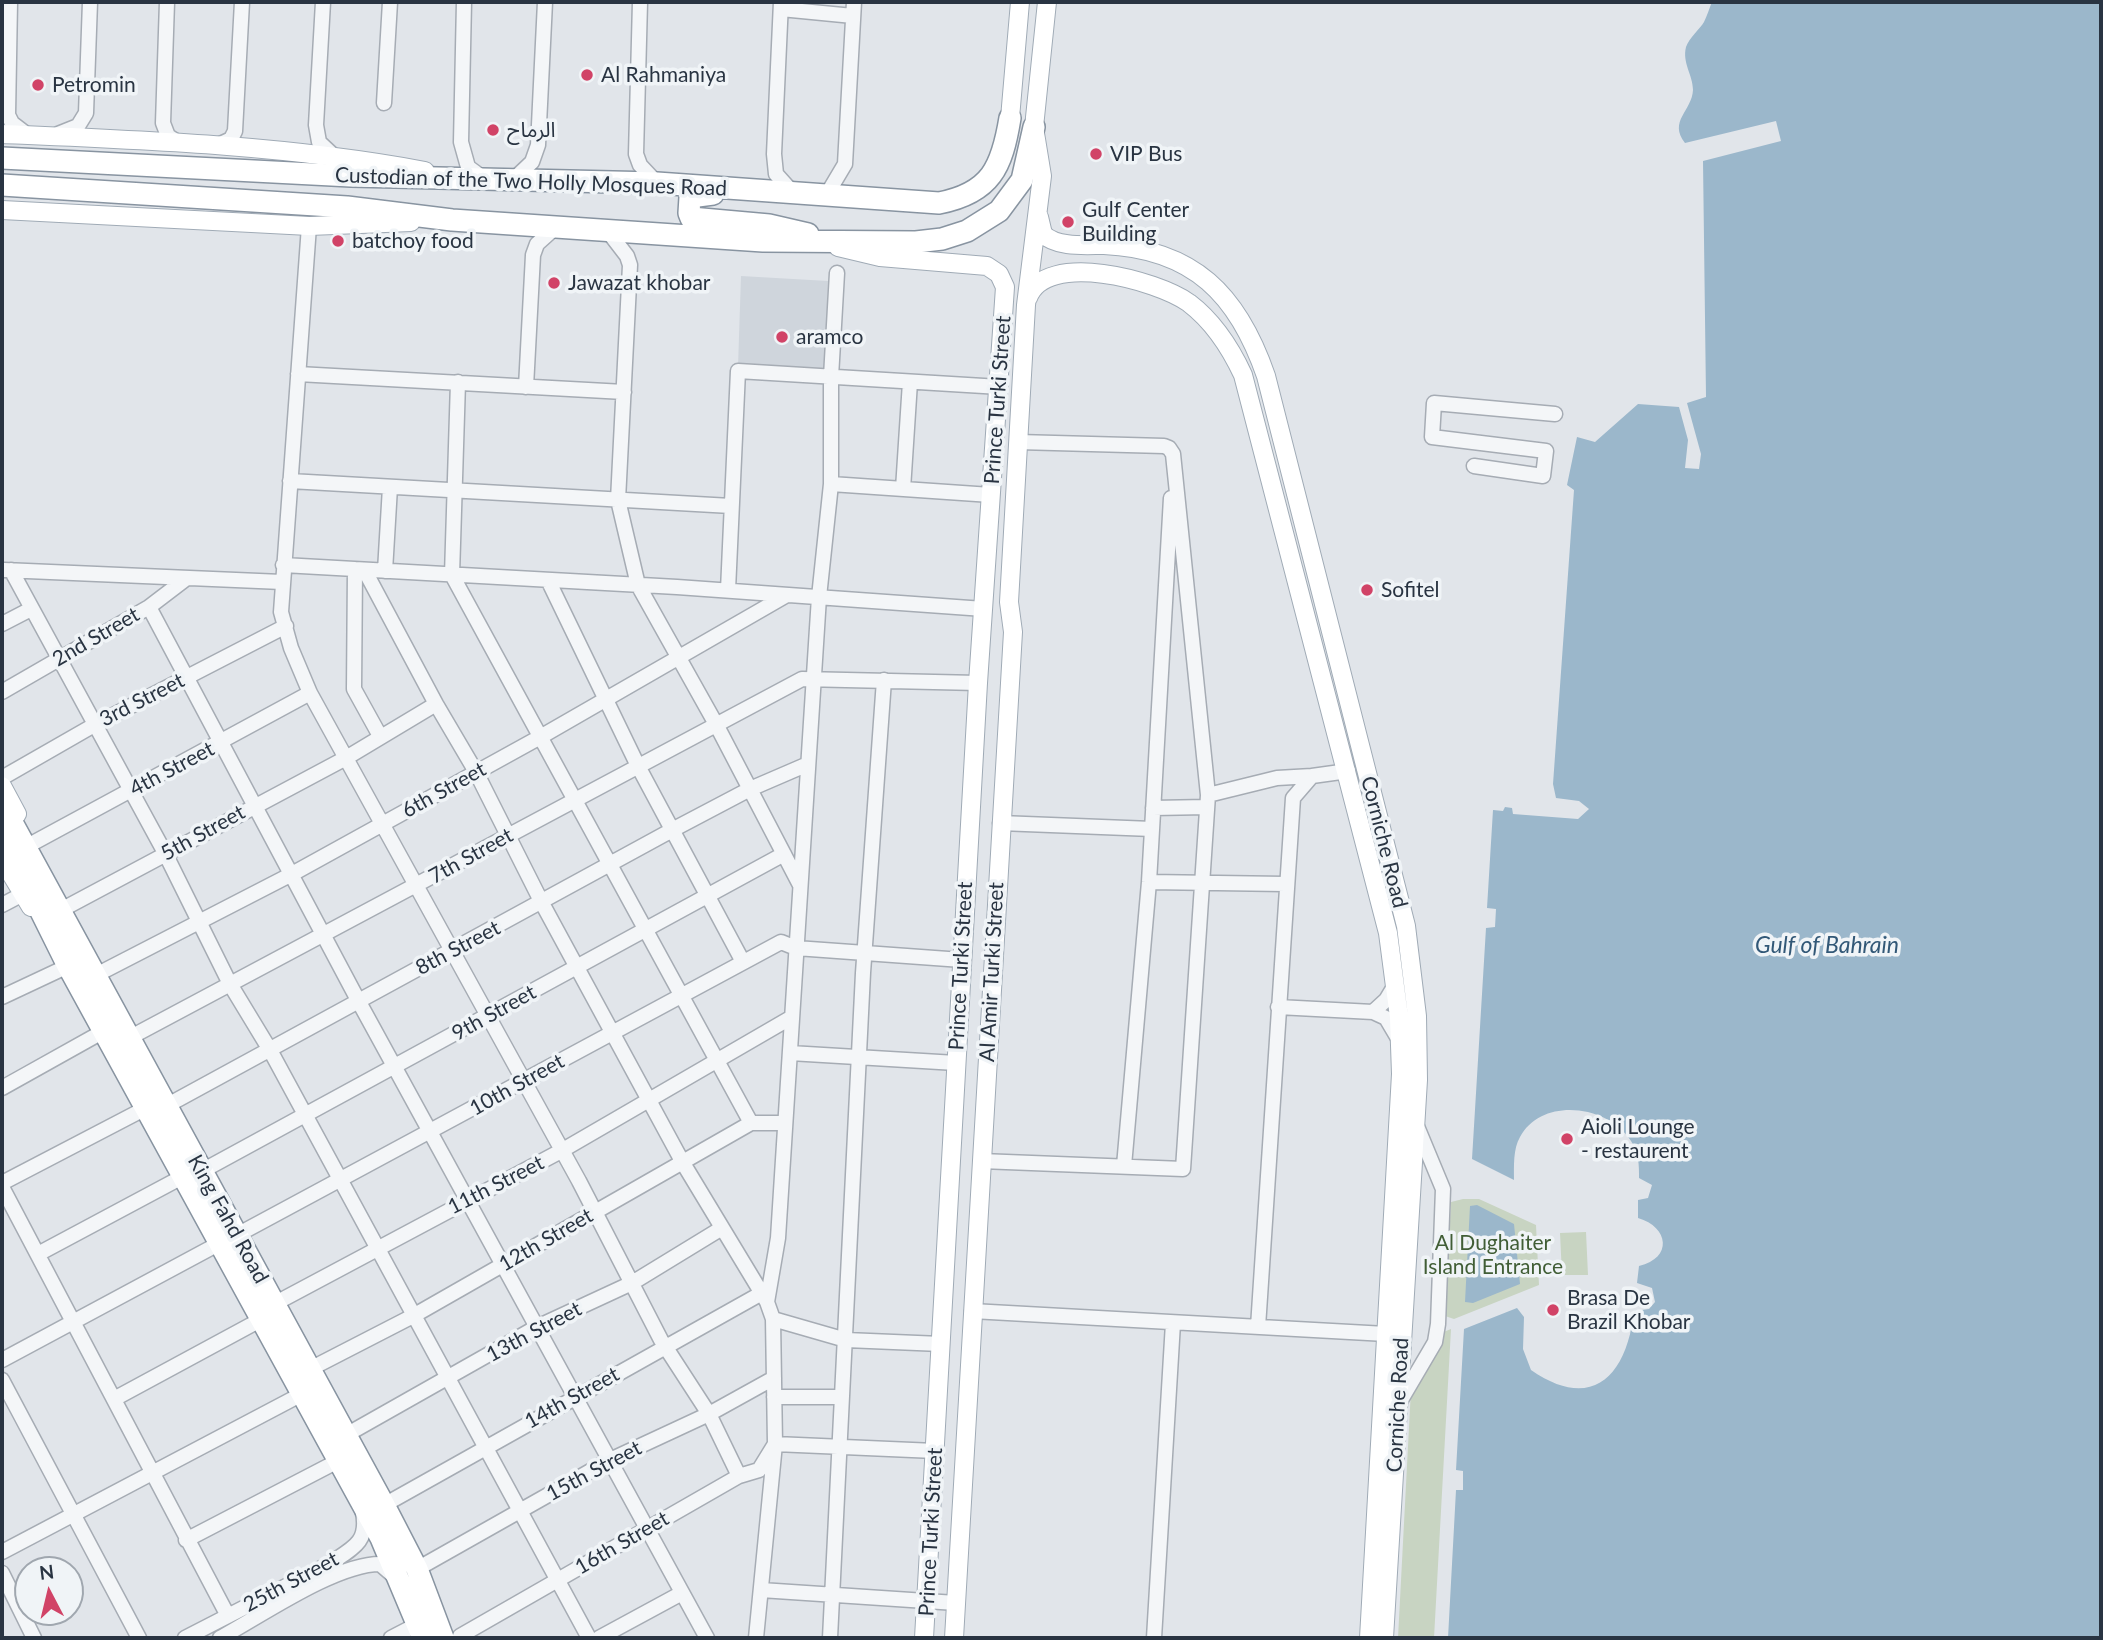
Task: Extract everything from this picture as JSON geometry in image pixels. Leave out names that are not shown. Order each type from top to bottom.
[{"type":"highway","name":"Custodian of the Two Holly Mosques Road","points":[[2,158],[351,176],[453,176],[657,183],[939,203],[966,196],[980,187],[998,166],[1010,118]]},
{"type":"highway","points":[[785,193],[696,194],[690,197],[689,214],[699,220],[793,229],[811,234],[817,243],[916,243],[943,239],[979,226],[1007,203],[1022,180],[1034,127]]},
{"type":"highway","points":[[418,177],[403,181],[381,181],[364,188],[369,200],[411,208],[563,216],[582,228]]},
{"type":"highway","name":"Custodian of the Two Holly Mosques Road","points":[[2,185],[347,206],[452,220],[817,243]]},
{"type":"highway","name":"King Fahd Road","points":[[2,804],[129,1038],[156,1107]]},
{"type":"highway","name":"King Fahd Road","points":[[2,833],[68,966],[104,1031],[156,1107],[268,1311],[302,1394],[381,1538],[400,1583],[441,1634]]},
{"type":"highway","name":"King Fahd Road","points":[[268,1311],[310,1369],[384,1505],[417,1569],[441,1634]]},
{"type":"main road","points":[[1010,118],[1020,2]]},
{"type":"main road","points":[[1038,205],[1042,157],[1034,127],[1047,2]]},
{"type":"main road","points":[[2,134],[216,146],[334,156],[453,176]]},
{"type":"main road","name":"Corniche Road","points":[[1038,205],[1040,229],[1047,239],[1060,243],[1154,253],[1199,272],[1231,304],[1254,343],[1266,376],[1406,926],[1417,1016],[1415,1124],[1384,1638]]},
{"type":"main road","name":"Al Amir Turki Street","points":[[954,1638],[1013,632],[1009,602],[1026,305],[1038,205]]},
{"type":"main road","points":[[2,210],[309,226],[452,220]]},
{"type":"main road","name":"Custodian of the Two Holly Mosques Road","points":[[817,243],[880,257],[987,266],[999,274],[1005,295]]},
{"type":"main road","points":[[1094,274],[1086,258],[1087,252],[1096,245]]},
{"type":"main road","name":"Corniche Road","points":[[1026,305],[1034,287],[1045,277],[1094,274],[1137,280],[1174,293],[1212,324],[1234,356],[1243,375],[1348,771],[1388,933],[1395,985],[1401,1074],[1369,1638]]},
{"type":"main road","name":"Prince Turki Street","points":[[924,1638],[978,683],[1005,295]]},
{"type":"main road","points":[[984,605],[1009,602]]},
{"type":"main road","points":[[2,786],[33,843],[56,901]]},
{"type":"main road","points":[[2,859],[21,895],[52,932]]},
{"type":"street","points":[[10,2],[8,115],[12,123],[38,136],[73,130],[86,113],[90,2]]},
{"type":"street","points":[[167,2],[163,123],[168,136],[180,144]]},
{"type":"street","points":[[216,146],[230,139],[235,131],[242,2]]},
{"type":"street","points":[[323,2],[316,125],[319,142],[334,156]]},
{"type":"street","points":[[384,99],[390,2]]},
{"type":"street","points":[[464,2],[461,142],[468,167],[484,178]]},
{"type":"street","points":[[513,180],[532,162],[538,145],[545,2]]},
{"type":"street","points":[[640,2],[636,154],[640,165],[657,183]]},
{"type":"street","points":[[785,193],[776,174],[774,154],[781,6],[853,9],[845,164],[826,196]]},
{"type":"street","points":[[309,226],[282,582],[281,612],[291,648],[310,693],[595,1212],[665,1346],[709,1414],[739,1476]]},
{"type":"street","points":[[526,387],[533,255],[537,244],[557,226]]},
{"type":"street","points":[[607,230],[628,256],[630,265],[618,500],[638,585],[717,726],[800,885]]},
{"type":"street","points":[[764,1297],[778,1238],[818,597],[831,484],[831,377],[837,272]]},
{"type":"street","points":[[728,590],[738,371],[1000,387]]},
{"type":"street","points":[[298,374],[624,392]]},
{"type":"street","points":[[458,382],[452,575],[577,800],[751,1124]]},
{"type":"street","points":[[903,489],[909,382]]},
{"type":"street","points":[[1474,466],[1543,477],[1546,450],[1432,437],[1434,403],[1555,414]]},
{"type":"street","points":[[981,1161],[1183,1169],[1207,801],[1173,454],[1164,446],[1018,442]]},
{"type":"street","points":[[1124,1166],[1149,882],[1173,454]]},
{"type":"street","points":[[290,481],[731,506]]},
{"type":"street","points":[[831,484],[991,495]]},
{"type":"street","points":[[385,571],[390,487]]},
{"type":"street","points":[[283,565],[984,605]]},
{"type":"street","points":[[6,570],[282,582]]},
{"type":"street","points":[[6,570],[32,609],[96,724],[165,853],[230,984],[270,1050],[446,1380],[589,1638]]},
{"type":"street","points":[[360,570],[476,772],[542,903],[682,1163],[764,1297],[773,1319],[775,1444],[756,1638]]},
{"type":"street","points":[[360,570],[354,689],[380,736]]},
{"type":"street","name":"2nd Street","points":[[2,692],[149,607],[187,578]]},
{"type":"street","points":[[548,580],[638,766],[743,962]]},
{"type":"street","name":"6th Street","points":[[96,975],[198,920],[292,874],[679,659],[788,595]]},
{"type":"street","points":[[149,607],[359,1002],[707,1638]]},
{"type":"street","points":[[2,624],[32,609]]},
{"type":"street","name":"3rd Street","points":[[2,778],[96,724],[286,626]]},
{"type":"street","points":[[813,678],[978,683]]},
{"type":"street","name":"7th Street","points":[[129,1038],[638,766],[802,680],[813,678]]},
{"type":"street","points":[[830,1638],[859,1057],[884,680]]},
{"type":"street","name":"4th Street","points":[[33,843],[310,693]]},
{"type":"street","name":"5th Street","points":[[56,901],[165,853],[346,758],[436,704]]},
{"type":"street","name":"8th Street","points":[[2,1185],[270,1050],[750,789],[808,764]]},
{"type":"street","points":[[1153,808],[1207,801],[1277,778],[1348,771]]},
{"type":"street","points":[[1258,1327],[1285,884],[1293,798],[1312,776]]},
{"type":"street","points":[[1000,822],[1152,829]]},
{"type":"street","name":"9th Street","points":[[38,1254],[395,1068],[784,854]]},
{"type":"street","points":[[1149,882],[1201,880],[1285,884]]},
{"type":"street","points":[[2,905],[21,895]]},
{"type":"street","name":"10th Street","points":[[2,1360],[430,1133],[681,993],[781,942],[796,948],[962,960]]},
{"type":"street","points":[[2,998],[68,966]]},
{"type":"street","points":[[1373,1013],[1386,1000],[1395,985]]},
{"type":"street","points":[[1278,1007],[1373,1013],[1386,1018],[1400,1042]]},
{"type":"street","name":"11th Street","points":[[114,1399],[466,1199],[561,1151],[792,1017]]},
{"type":"street","points":[[2,1088],[104,1031]]},
{"type":"street","points":[[790,1053],[956,1063]]},
{"type":"street","name":"12th Street","points":[[310,1369],[414,1316],[751,1124],[785,1124]]},
{"type":"street","points":[[1398,1405],[1435,1342],[1438,1324],[1443,1189],[1415,1124]]},
{"type":"street","points":[[2,1185],[186,1540],[229,1616]]},
{"type":"street","name":"13th Street","points":[[346,1436],[537,1327],[632,1283],[722,1228]]},
{"type":"street","name":"14th Street","points":[[384,1505],[574,1395],[764,1297]]},
{"type":"street","points":[[972,1311],[1387,1334]]},
{"type":"street","points":[[773,1319],[846,1340],[942,1344]]},
{"type":"street","points":[[1154,1638],[1173,1323]]},
{"type":"street","name":"15th Street","points":[[417,1569],[610,1460],[709,1414],[774,1378]]},
{"type":"street","points":[[2,1380],[139,1638]]},
{"type":"street","points":[[2,1552],[302,1394]]},
{"type":"street","points":[[774,1398],[842,1397]]},
{"type":"street","points":[[775,1444],[936,1451]]},
{"type":"street","name":"16th Street","points":[[391,1638],[441,1634],[557,1581],[739,1476],[759,1470],[775,1444]]},
{"type":"street","points":[[186,1540],[338,1461]]},
{"type":"street","name":"25th Street","points":[[220,1638],[239,1634],[331,1570],[363,1538],[366,1525],[362,1505]]},
{"type":"street","name":"25th Street","points":[[185,1638],[331,1570],[380,1564],[400,1583]]},
{"type":"street","points":[[2,1573],[34,1638]]},
{"type":"street","points":[[761,1590],[956,1603]]},
{"type":"street","points":[[599,1638],[682,1593]]},
{"type":"shaded area","points":[[741,276],[828,281],[826,373],[738,367]]},
{"type":"green space","name":"Al Dughaiter Island Entrance","points":[[1479,1199],[1536,1225],[1539,1285],[1454,1319],[1445,1316],[1451,1202]]},
{"type":"green space","points":[[1586,1232],[1588,1275],[1562,1275],[1560,1233]]},
{"type":"green space","points":[[1451,1329],[1434,1638],[1398,1638],[1411,1389],[1441,1333]]},
{"type":"water","name":"Gulf of Bahrain","points":[[1712,2],[2101,2],[2101,1638],[1448,1638],[1456,1490],[1463,1490],[1463,1471],[1456,1470],[1464,1329],[1517,1308],[1524,1317],[1523,1349],[1531,1370],[1553,1382],[1572,1388],[1589,1387],[1603,1381],[1615,1369],[1624,1353],[1634,1311],[1649,1309],[1655,1302],[1652,1288],[1637,1283],[1639,1266],[1650,1262],[1662,1250],[1663,1242],[1656,1228],[1638,1218],[1638,1200],[1648,1198],[1652,1185],[1639,1178],[1636,1150],[1621,1129],[1592,1113],[1559,1111],[1544,1115],[1530,1124],[1520,1137],[1515,1152],[1514,1180],[1472,1159],[1486,928],[1495,927],[1496,909],[1487,908],[1493,810],[1503,811],[1505,807],[1512,808],[1513,814],[1578,819],[1589,809],[1579,801],[1556,798],[1553,784],[1574,490],[1567,485],[1577,437],[1595,442],[1638,404],[1679,407],[1688,440],[1685,468],[1699,469],[1701,454],[1687,403],[1706,397],[1703,161],[1781,141],[1776,121],[1685,143],[1680,135],[1680,122],[1693,90],[1685,58],[1686,47],[1704,22]]},
{"type":"water","points":[[1477,1205],[1514,1224],[1520,1284],[1473,1303],[1465,1302],[1470,1206]]},
{"type":"place","name":"Al Rahmaniya","points":[[587,75]]},
{"type":"place","name":"Petromin","points":[[38,85]]},
{"type":"place","name":"الرماح","points":[[493,130]]},
{"type":"place","name":"VIP Bus","points":[[1096,154]]},
{"type":"place","name":"Gulf Center Building","points":[[1068,222]]},
{"type":"place","name":"batchoy food","points":[[338,241]]},
{"type":"place","name":"Jawazat khobar","points":[[554,283]]},
{"type":"place","name":"aramco","points":[[782,337]]},
{"type":"place","name":"Sofitel","points":[[1367,590]]},
{"type":"place","name":"Aioli Lounge - restaurent","points":[[1567,1139]]},
{"type":"place","name":"Brasa De Brazil Khobar","points":[[1553,1310]]}]
